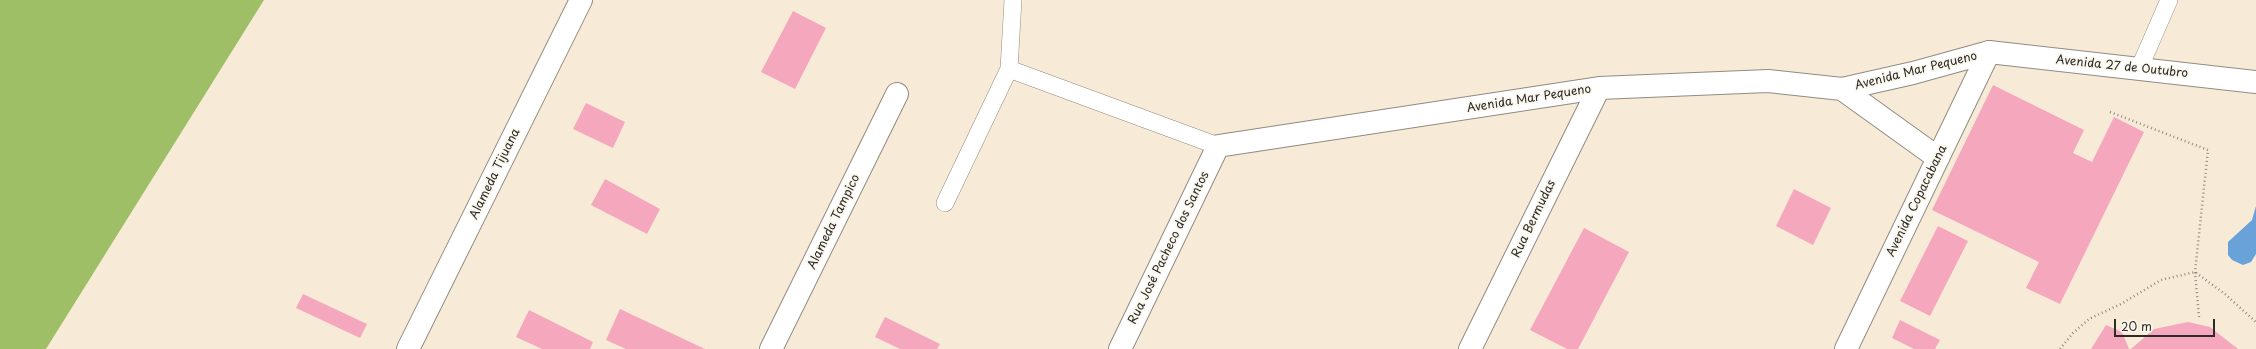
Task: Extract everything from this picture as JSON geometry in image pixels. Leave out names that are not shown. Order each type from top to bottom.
[{"type":"street","name":"Alameda Tijuana","points":[[408,349],[581,0]]},
{"type":"street","name":"Avenida 27 de Outubro","points":[[1989,52],[2256,82]]},
{"type":"street","name":"Avenida Mar Pequeno","points":[[1218,146],[1598,88],[1768,81],[1842,89],[1913,73],[1989,52]]},
{"type":"street","name":"Avenida Copacabana","points":[[1846,349],[1989,52]]},
{"type":"street","name":"Rua Bermudas","points":[[1470,349],[1598,88]]},
{"type":"street","name":"Avenida Mar Pequeno","points":[[1842,89],[1938,158]]},
{"type":"street","name":"Alameda Tampico","points":[[771,349],[897,94]]},
{"type":"street","name":"Rua José Pacheco dos Santos","points":[[1120,349],[1218,146]]},
{"type":"lane","points":[[945,203],[1009,69],[1013,0]]},
{"type":"lane","points":[[2139,69],[2169,0]]},
{"type":"lane","points":[[1009,69],[1218,146]]},
{"type":"path","points":[[2110,112],[2208,150],[2195,272],[2199,317]]},
{"type":"path","points":[[2060,349],[2073,333],[2089,319],[2121,304],[2161,280],[2195,272],[2225,294],[2256,322]]},
{"type":"green space","points":[[0,0],[264,0],[46,349],[0,349]]},
{"type":"water","points":[[2256,206],[2256,254],[2251,262],[2243,265],[2232,260],[2228,255],[2228,242],[2252,220]]},
{"type":"building","points":[[793,11],[826,28],[795,89],[761,72]]},
{"type":"building","points":[[1993,85],[2084,130],[2073,153],[2092,162],[2114,117],[2144,132],[2060,304],[2026,288],[2039,262],[1932,210]]},
{"type":"building","points":[[586,103],[625,122],[613,148],[573,129]]},
{"type":"building","points":[[605,179],[660,209],[647,234],[591,205]]},
{"type":"building","points":[[1794,189],[1831,208],[1813,245],[1776,226]]},
{"type":"building","points":[[1938,226],[1968,241],[1930,316],[1900,301]]},
{"type":"building","points":[[1584,228],[1629,252],[1578,349],[1567,349],[1530,330]]},
{"type":"building","points":[[303,294],[367,324],[360,338],[296,308]]},
{"type":"building","points":[[620,309],[705,349],[626,349],[606,340]]},
{"type":"building","points":[[529,310],[593,342],[590,349],[542,349],[516,337]]},
{"type":"building","points":[[885,317],[940,344],[937,349],[900,349],[875,337]]},
{"type":"building","points":[[1900,320],[1940,340],[1935,349],[1914,349],[1892,338]]},
{"type":"building","points":[[2188,322],[2210,327],[2238,349],[2131,349],[2154,329]]},
{"type":"building","points":[[2106,325],[2122,332],[2129,349],[2091,349]]}]
